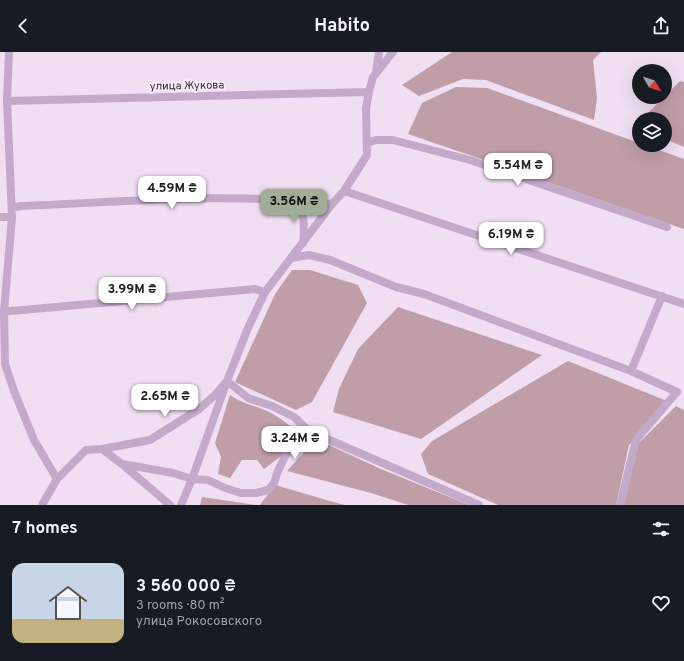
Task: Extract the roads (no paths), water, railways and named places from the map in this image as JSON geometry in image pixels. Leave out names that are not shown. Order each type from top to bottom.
[{"type":"street","points":[[9,52],[4,68],[12,213],[2,312],[2,365],[34,440],[57,478]]},
{"type":"street","points":[[376,73],[379,52]]},
{"type":"street","points":[[182,505],[227,381],[248,328],[265,292],[332,204],[344,191],[367,156],[366,108],[369,92],[373,77],[394,52]]},
{"type":"street","name":"улица Жукова","points":[[6,101],[369,92]]},
{"type":"street","points":[[367,143],[376,140],[393,140],[470,160],[667,227]]},
{"type":"street","points":[[344,191],[684,304]]},
{"type":"street","points":[[0,217],[12,213],[21,206],[221,198],[299,201],[332,204]]},
{"type":"street","points":[[299,201],[304,215],[303,244]]},
{"type":"street","points":[[292,258],[309,255],[330,260],[396,287],[424,294],[631,371],[677,392],[636,440],[620,505]]},
{"type":"street","points":[[2,312],[255,289],[265,292]]},
{"type":"street","points":[[631,371],[662,296]]},
{"type":"street","points":[[227,381],[248,398],[272,406],[294,417],[309,431],[479,505]]},
{"type":"street","points":[[42,505],[57,478],[86,450],[102,449],[150,440],[199,409],[215,395],[227,381]]},
{"type":"street","points":[[122,464],[173,473],[192,479],[208,480],[225,488],[241,493],[256,493],[268,490],[274,484],[285,456],[309,431]]},
{"type":"street","points":[[102,449],[170,505]]}]
